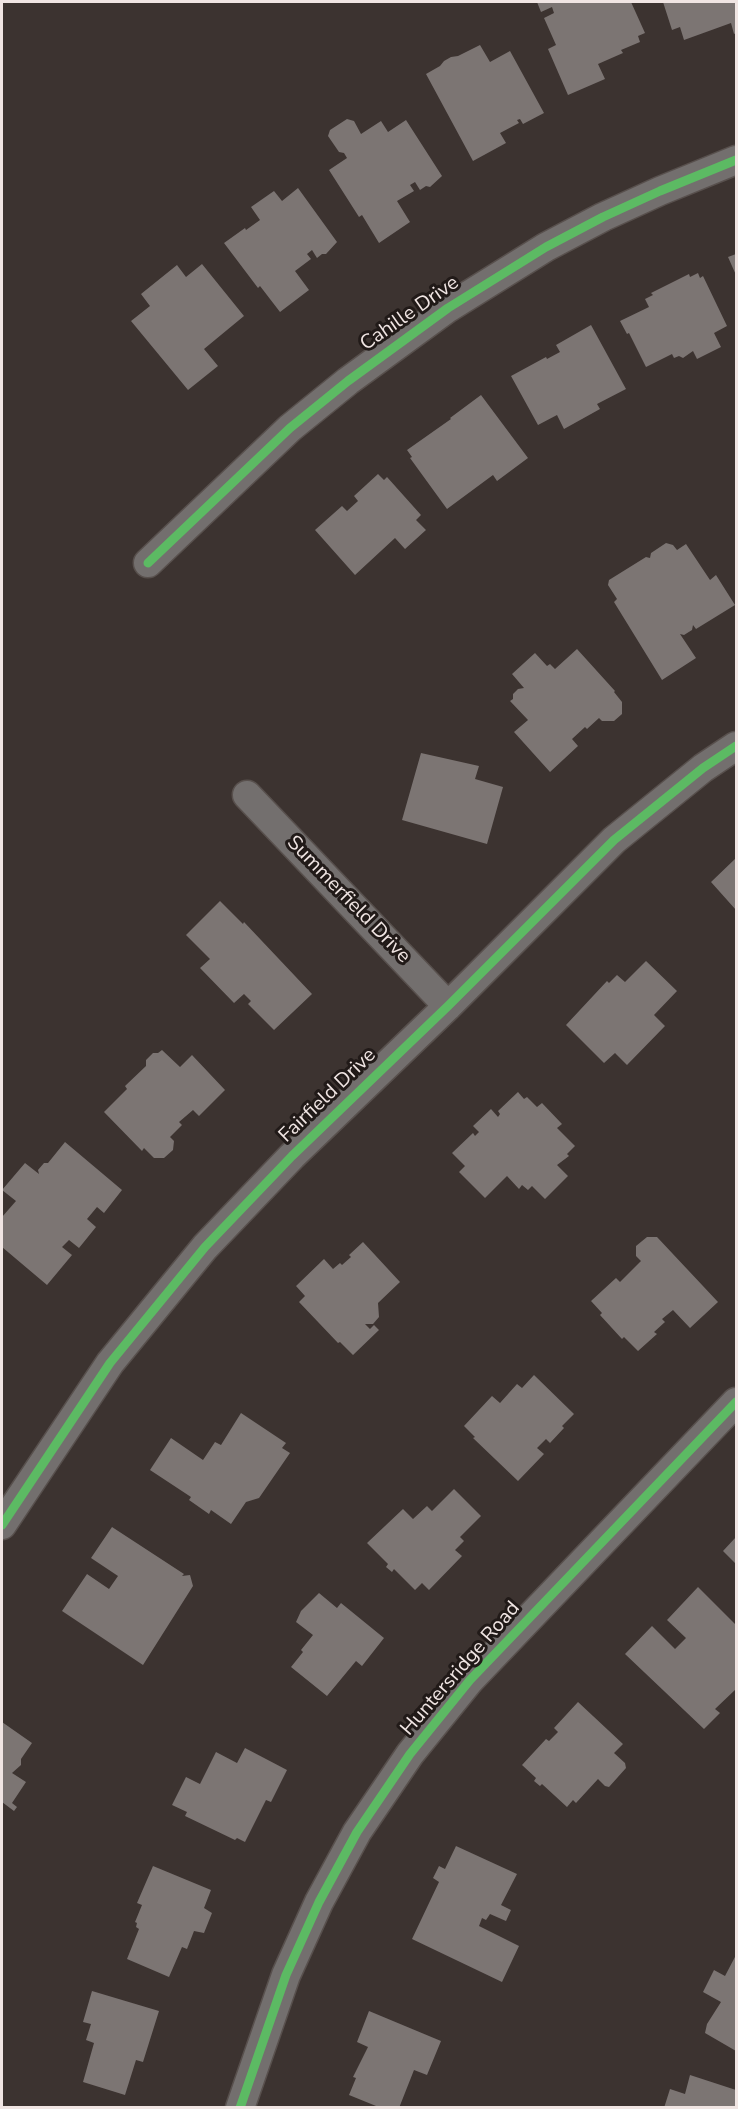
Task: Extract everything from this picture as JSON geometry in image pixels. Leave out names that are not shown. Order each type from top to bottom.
[{"type":"street","name":"Cahille Drive","points":[[148,563],[290,428],[348,381],[448,308],[546,246],[660,190],[736,160]]},
{"type":"street","name":"Fairfield Drive","points":[[2,1525],[110,1363],[205,1247],[292,1156],[448,1006],[614,840],[703,768],[736,746]]},
{"type":"street","name":"Summerfield Drive","points":[[247,795],[448,1006]]},
{"type":"street","name":"Huntersridge Road","points":[[240,2108],[286,1975],[319,1902],[357,1832],[410,1754],[471,1680],[736,1402]]},
{"type":"building","points":[[537,2],[631,2],[645,33],[638,36],[640,42],[621,50],[623,53],[598,64],[605,79],[568,95],[548,49],[556,45],[544,18],[554,13],[552,7],[541,12]]},
{"type":"building","points":[[663,2],[736,2],[736,33],[734,34],[731,23],[684,40],[680,27],[672,30]]},
{"type":"building","points":[[480,45],[490,62],[510,51],[544,113],[523,124],[520,119],[517,120],[519,123],[500,133],[506,143],[473,161],[426,74],[451,57]]},
{"type":"building","points":[[347,119],[354,121],[361,134],[381,121],[388,132],[406,120],[442,176],[430,187],[426,186],[420,190],[415,182],[410,185],[414,191],[397,201],[410,222],[379,243],[362,215],[359,217],[329,170],[347,158],[344,153],[339,152],[328,136],[330,130]]},
{"type":"building","points":[[298,188],[337,242],[326,254],[317,258],[312,250],[307,254],[311,259],[295,271],[309,290],[280,312],[260,286],[258,288],[224,243],[260,220],[251,207],[274,191],[282,201]]},
{"type":"building","points":[[736,254],[736,275],[728,257]]},
{"type":"building","points":[[202,264],[244,316],[204,349],[218,366],[188,390],[131,321],[150,306],[141,294],[177,265],[186,277]]},
{"type":"building","points":[[698,273],[700,278],[703,276],[727,326],[714,333],[721,347],[697,359],[693,351],[683,358],[679,356],[674,358],[672,354],[646,367],[629,333],[627,334],[620,321],[649,307],[645,299],[653,295],[651,293],[689,274],[690,277]]},
{"type":"building","points":[[591,325],[626,389],[597,404],[600,409],[564,429],[557,415],[538,425],[511,376],[560,352],[556,345]]},
{"type":"building","points":[[481,395],[528,458],[497,481],[493,475],[447,509],[410,458],[412,457],[407,450]]},
{"type":"building","points":[[378,474],[384,480],[387,477],[421,515],[416,520],[426,530],[405,549],[395,538],[355,575],[315,530],[342,506],[347,511],[358,501],[354,496]]},
{"type":"building","points":[[666,543],[673,545],[677,550],[686,544],[710,580],[716,575],[735,605],[696,629],[693,625],[692,630],[684,635],[680,634],[696,658],[662,680],[614,602],[617,599],[608,585],[609,580],[646,557],[650,558],[651,553]]},
{"type":"building","points":[[577,649],[615,691],[622,702],[622,714],[614,721],[602,721],[599,718],[587,729],[585,727],[572,739],[578,746],[550,772],[514,732],[528,720],[510,701],[518,689],[524,688],[512,674],[535,653],[547,666],[550,664],[555,669]]},
{"type":"building","points":[[421,753],[479,766],[475,779],[503,787],[487,844],[402,820]]},
{"type":"building","points":[[736,858],[736,910],[711,882]]},
{"type":"building","points":[[220,901],[243,924],[244,922],[312,994],[274,1030],[248,1004],[251,1001],[244,994],[234,1003],[200,968],[210,959],[186,935]]},
{"type":"building","points":[[646,961],[677,991],[654,1015],[665,1026],[627,1065],[615,1053],[604,1063],[566,1025],[607,981],[609,983],[617,975],[625,982]]},
{"type":"building","points":[[162,1050],[180,1067],[192,1055],[225,1090],[199,1116],[193,1110],[179,1122],[182,1125],[170,1137],[174,1141],[173,1150],[164,1158],[154,1158],[144,1148],[142,1151],[104,1112],[127,1089],[125,1086],[146,1066],[146,1060],[153,1053]]},
{"type":"building","points":[[518,1092],[537,1107],[542,1103],[562,1124],[557,1128],[575,1146],[567,1154],[569,1156],[557,1165],[568,1176],[545,1199],[532,1186],[528,1190],[522,1185],[519,1189],[507,1176],[485,1198],[459,1172],[465,1166],[452,1153],[473,1133],[475,1136],[479,1132],[473,1126],[491,1109],[498,1117],[500,1114],[498,1111]]},
{"type":"building","points":[[65,1142],[122,1190],[104,1213],[97,1207],[87,1219],[96,1227],[79,1248],[69,1240],[62,1247],[72,1255],[47,1285],[2,1247],[2,1217],[16,1201],[2,1190],[25,1163],[39,1174],[38,1170],[44,1163],[48,1163]]},
{"type":"building","points":[[647,1237],[657,1237],[718,1302],[690,1328],[673,1310],[662,1319],[665,1322],[654,1332],[657,1334],[638,1351],[624,1337],[622,1339],[600,1315],[602,1313],[591,1301],[616,1278],[620,1282],[641,1261],[636,1256],[636,1246]]},
{"type":"building","points":[[363,1242],[400,1282],[378,1303],[379,1317],[373,1324],[365,1324],[370,1329],[374,1325],[379,1330],[353,1355],[340,1342],[338,1343],[299,1302],[305,1296],[296,1286],[324,1259],[333,1269],[340,1263],[342,1265]]},
{"type":"building","points":[[534,1375],[574,1414],[550,1443],[546,1439],[537,1448],[544,1454],[518,1481],[473,1438],[475,1437],[464,1426],[492,1396],[500,1403],[517,1384],[522,1388]]},
{"type":"building","points":[[241,1413],[286,1443],[282,1448],[290,1453],[259,1498],[246,1502],[231,1524],[211,1510],[209,1514],[189,1500],[191,1497],[150,1470],[171,1438],[203,1460],[215,1442],[221,1445]]},
{"type":"building","points":[[454,1489],[481,1516],[460,1537],[464,1541],[455,1550],[462,1556],[429,1590],[422,1583],[415,1590],[394,1569],[392,1572],[386,1567],[388,1564],[367,1543],[403,1509],[413,1519],[427,1506],[432,1511]]},
{"type":"building","points":[[112,1527],[184,1574],[182,1576],[190,1575],[193,1586],[143,1665],[62,1611],[87,1574],[109,1589],[118,1576],[91,1558]]},
{"type":"building","points":[[736,1537],[736,1564],[723,1551]]},
{"type":"building","points":[[698,1587],[736,1625],[736,1689],[715,1709],[720,1713],[704,1729],[625,1654],[652,1626],[675,1649],[686,1638],[667,1620]]},
{"type":"building","points":[[319,1593],[337,1608],[341,1603],[384,1638],[362,1666],[356,1661],[327,1696],[291,1667],[313,1635],[296,1622],[301,1611]]},
{"type":"building","points":[[578,1702],[623,1744],[614,1753],[625,1763],[626,1768],[609,1787],[598,1779],[576,1803],[573,1800],[567,1807],[542,1784],[540,1786],[534,1781],[536,1778],[522,1765],[546,1739],[549,1741],[558,1732],[554,1728]]},
{"type":"building","points":[[2,1722],[32,1743],[21,1759],[21,1765],[12,1773],[26,1782],[12,1803],[17,1807],[14,1811],[2,1802]]},
{"type":"building","points":[[245,1748],[287,1770],[271,1802],[266,1800],[245,1842],[237,1838],[235,1840],[185,1816],[187,1812],[172,1805],[186,1777],[200,1784],[216,1752],[237,1763]]},
{"type":"building","points":[[456,1846],[517,1874],[501,1905],[511,1910],[506,1921],[490,1914],[486,1920],[482,1918],[479,1926],[519,1946],[502,1982],[412,1939],[439,1882],[433,1878],[439,1866],[445,1869]]},
{"type":"building","points":[[153,1866],[211,1890],[204,1908],[212,1913],[204,1933],[194,1931],[187,1949],[182,1947],[169,1977],[127,1959],[139,1929],[135,1922],[142,1905],[137,1903]]},
{"type":"building","points":[[736,1955],[736,2051],[705,2033],[707,2024],[721,2002],[703,1992],[714,1970],[725,1976]]},
{"type":"building","points":[[92,1991],[159,2011],[143,2062],[136,2060],[125,2095],[83,2082],[94,2043],[86,2040],[91,2024],[83,2022]]},
{"type":"building","points":[[369,2011],[441,2041],[427,2075],[414,2070],[399,2108],[381,2108],[349,2095],[356,2078],[353,2077],[368,2047],[357,2042]]},
{"type":"building","points":[[690,2075],[736,2090],[736,2108],[664,2108],[670,2089],[685,2094]]},
{"type":"cycle path","points":[[148,563],[290,428],[348,381],[448,308],[546,247],[603,217],[736,160]]},
{"type":"cycle path","points":[[2,1525],[110,1363],[205,1247],[292,1156],[448,1006],[614,840],[703,768],[736,746]]},
{"type":"cycle path","points":[[240,2108],[286,1975],[319,1902],[357,1832],[410,1754],[470,1680],[736,1402]]}]
